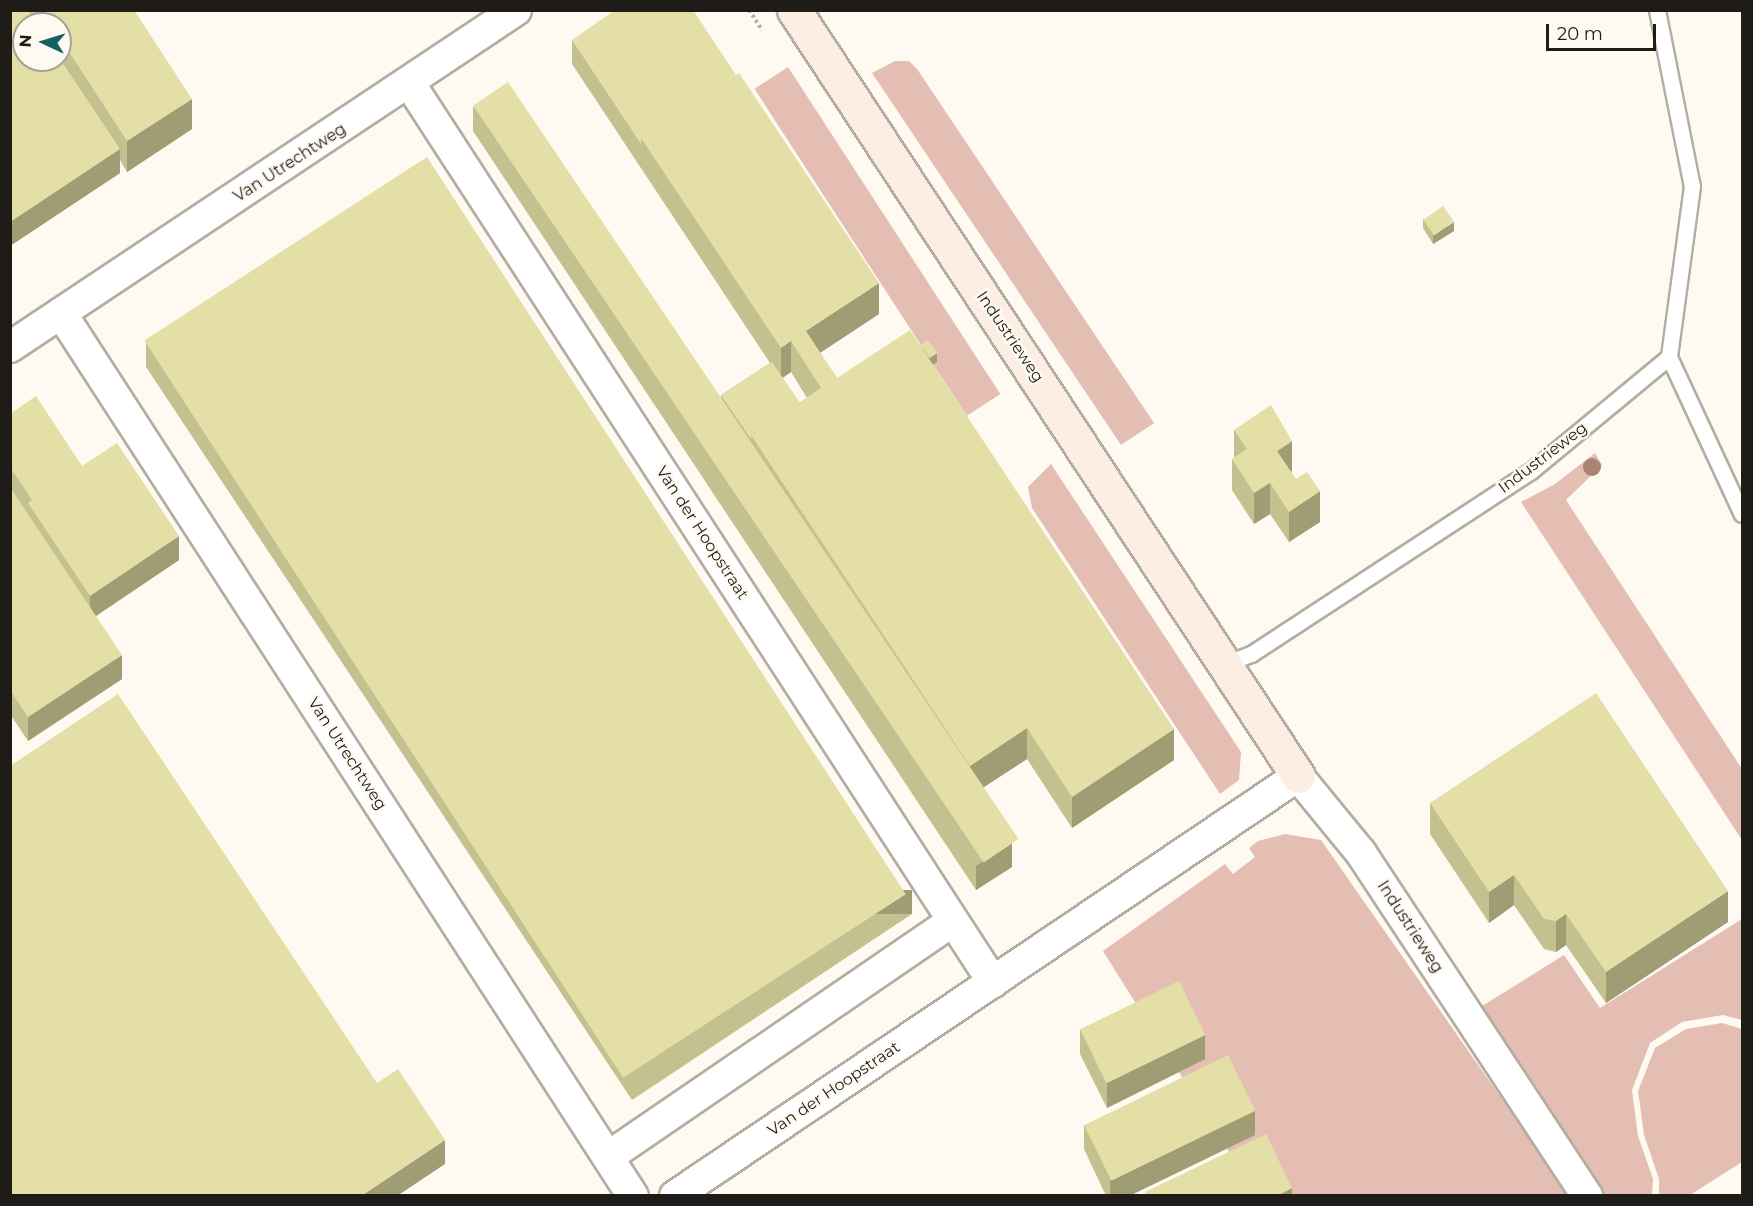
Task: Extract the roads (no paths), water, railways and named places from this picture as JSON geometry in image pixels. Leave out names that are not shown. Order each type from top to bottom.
[{"type":"street","name":"Van Utrechtweg","points":[[10,346],[410,84],[516,10]]},
{"type":"street","name":"Industrieweg","points":[[794,10],[1227,663],[1298,776],[1362,853],[1587,1196]]},
{"type":"street","name":"Van der Hoopstraat","points":[[410,84],[993,982]]},
{"type":"street","name":"Van Utrechtweg","points":[[61,313],[633,1196]]},
{"type":"street","name":"Van der Hoopstraat","points":[[675,1196],[1298,776]]},
{"type":"street","points":[[608,1157],[953,921]]},
{"type":"lane","points":[[1658,10],[1692,186],[1669,357],[1743,514]]},
{"type":"lane","name":"Industrieweg","points":[[1227,663],[1251,654],[1531,471],[1669,357]]}]
